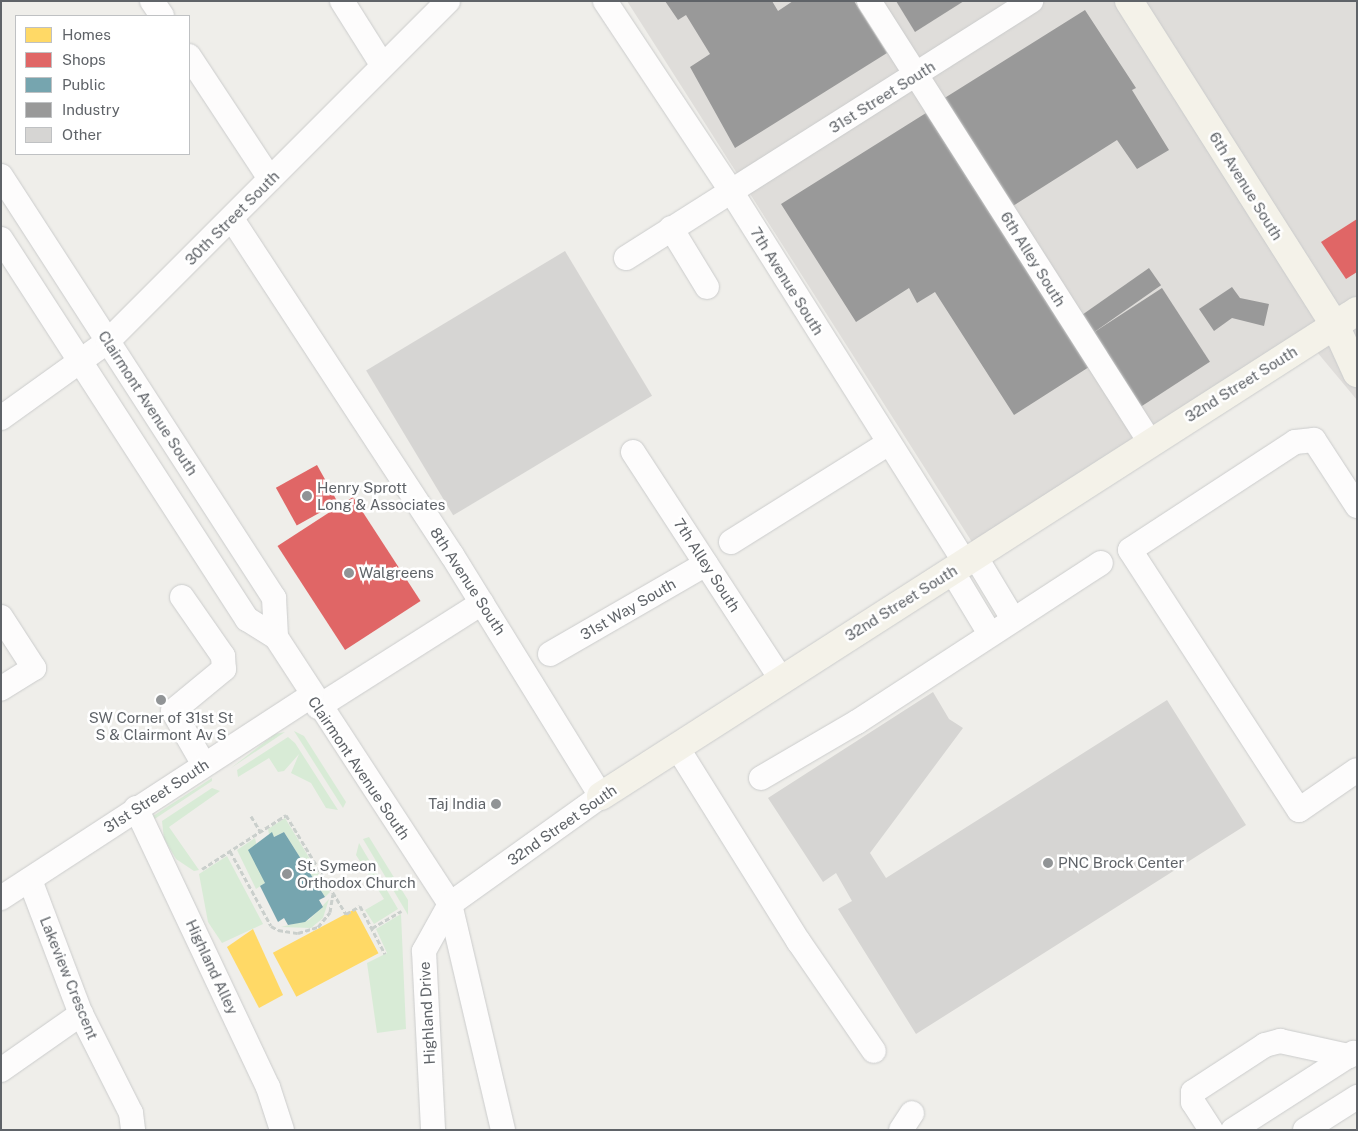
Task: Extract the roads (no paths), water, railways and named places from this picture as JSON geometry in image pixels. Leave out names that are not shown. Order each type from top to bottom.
[{"type":"main road","name":"6th Avenue South","points":[[1129,1],[1346,318],[1357,373]]},
{"type":"main road","name":"32nd Street South","points":[[601,796],[1346,318]]},
{"type":"street","points":[[152,1],[161,15]]},
{"type":"street","points":[[342,1],[381,63]]},
{"type":"street","name":"30th Street South","points":[[1,418],[108,340],[232,219],[381,63],[448,1]]},
{"type":"street","name":"7th Avenue South","points":[[605,1],[731,191],[887,444],[964,563]]},
{"type":"street","name":"6th Alley South","points":[[869,1],[1150,442]]},
{"type":"street","name":"31st Street South","points":[[626,258],[671,228],[917,76],[1031,1]]},
{"type":"street","points":[[190,58],[270,178]]},
{"type":"street","name":"Clairmont Avenue South","points":[[1,176],[274,598],[276,636],[314,701],[450,904],[503,1130]]},
{"type":"street","name":"8th Avenue South","points":[[232,219],[482,603],[601,796]]},
{"type":"street","points":[[671,228],[707,287]]},
{"type":"street","name":"Clairmont Avenue South","points":[[1,238],[247,619],[276,636]]},
{"type":"street","points":[[1357,506],[1314,440],[1295,442],[1130,550],[1299,810],[1357,770]]},
{"type":"street","points":[[731,542],[887,444]]},
{"type":"street","name":"7th Alley South","points":[[633,452],[781,679]]},
{"type":"street","points":[[964,563],[1013,620]]},
{"type":"street","points":[[964,563],[990,634]]},
{"type":"street","points":[[761,778],[1101,563]]},
{"type":"street","name":"31st Way South","points":[[550,654],[706,564]]},
{"type":"street","points":[[182,597],[223,656],[224,669],[173,711],[204,765]]},
{"type":"street","name":"31st Street South","points":[[1,898],[204,765],[482,603]]},
{"type":"street","points":[[1,617],[34,668],[1,688]]},
{"type":"street","points":[[677,747],[799,942],[874,1051]]},
{"type":"street","name":"32nd Street South","points":[[450,904],[601,796]]},
{"type":"street","name":"Highland Alley","points":[[136,808],[268,1087],[282,1130]]},
{"type":"street","name":"Lakeview Crescent","points":[[30,880],[81,1014],[131,1113],[133,1130]]},
{"type":"street","name":"Highland Drive","points":[[433,1130],[424,951],[450,904]]},
{"type":"street","points":[[1,1070],[81,1014]]},
{"type":"street","points":[[1211,1130],[1193,1102],[1193,1092],[1265,1045],[1280,1041],[1353,1053]]},
{"type":"street","points":[[1233,1130],[1353,1053]]},
{"type":"street","points":[[1305,1130],[1357,1097]]},
{"type":"place","name":"Henry Sprott Long & Associates","points":[[307,496]]},
{"type":"place","name":"Walgreens","points":[[349,573]]},
{"type":"place","name":"SW Corner of 31st St S & Clairmont Av S","points":[[161,700]]},
{"type":"place","name":"Taj India","points":[[496,804]]},
{"type":"place","name":"PNC Brock Center","points":[[1048,863]]},
{"type":"place","name":"St. Symeon Orthodox Church","points":[[287,874]]}]
